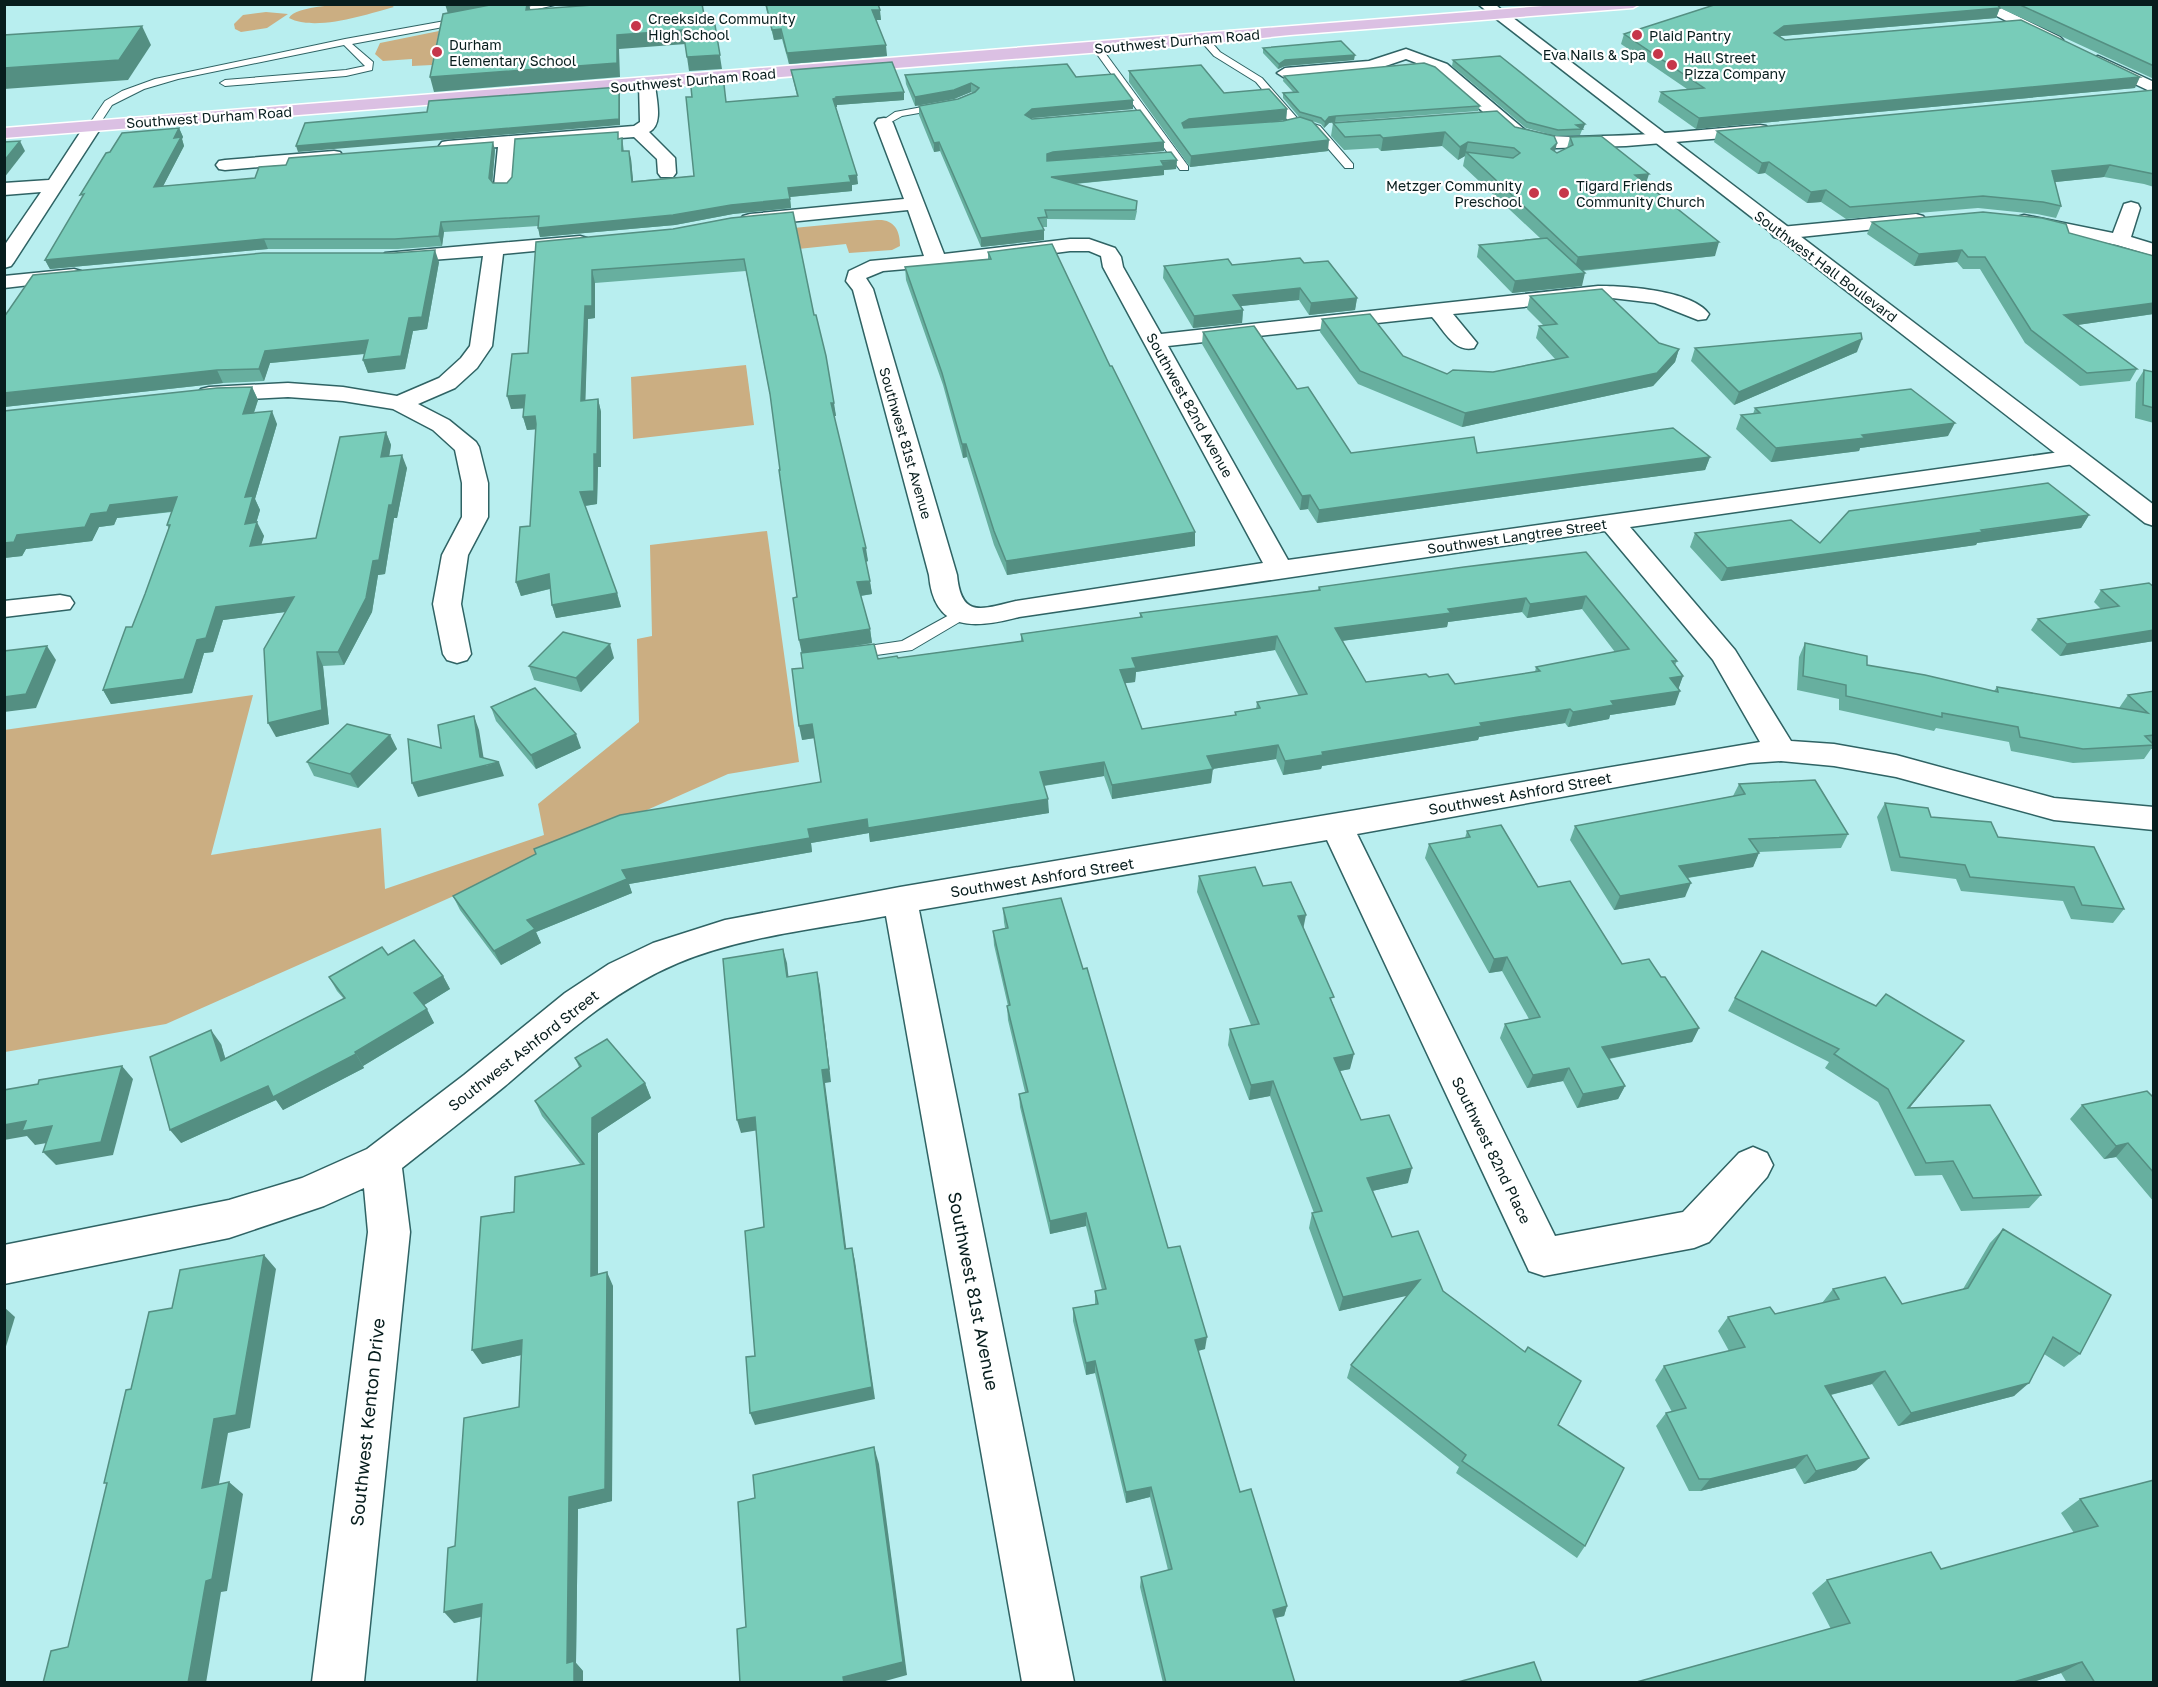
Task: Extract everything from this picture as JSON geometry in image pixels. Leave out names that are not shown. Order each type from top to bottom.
[{"type":"main road","name":"Southwest Durham Road","points":[[4,133],[1097,48],[1492,9],[1633,4]]},
{"type":"street","points":[[1980,4],[2154,88]]},
{"type":"street","name":"Southwest Hall Boulevard","points":[[1492,9],[2154,518]]},
{"type":"street","points":[[1984,26],[2019,23]]},
{"type":"street","points":[[1285,73],[1371,66],[1406,54],[1441,68],[1519,134],[1559,148],[1773,129]]},
{"type":"street","points":[[425,148],[638,131],[648,126],[649,122],[647,84]]},
{"type":"street","points":[[2130,95],[2154,93]]},
{"type":"street","points":[[1475,119],[1499,117]]},
{"type":"street","points":[[884,123],[936,260]]},
{"type":"street","points":[[4,262],[93,126]]},
{"type":"street","points":[[638,131],[666,158],[667,173]]},
{"type":"street","points":[[503,186],[507,141]]},
{"type":"street","points":[[225,165],[354,154]]},
{"type":"street","points":[[4,189],[55,184]]},
{"type":"street","points":[[733,222],[914,204]]},
{"type":"street","points":[[2120,240],[2131,208]]},
{"type":"street","points":[[1781,233],[1936,218]]},
{"type":"street","points":[[2002,218],[2037,222],[2120,240],[2154,250]]},
{"type":"street","points":[[375,257],[494,250],[596,240]]},
{"type":"street","name":"Southwest 82nd Avenue","points":[[936,260],[1071,245],[1098,246],[1107,250],[1112,255],[1113,267],[1156,341],[1280,569]]},
{"type":"street","points":[[399,403],[447,383],[469,363],[481,346],[494,250]]},
{"type":"street","name":"Southwest 81st Avenue","points":[[936,260],[883,265],[862,270],[856,275],[856,281],[863,289],[943,575],[945,594],[950,606],[962,613]]},
{"type":"street","points":[[4,282],[96,273]]},
{"type":"street","points":[[1156,341],[1619,292],[1655,295],[1685,306],[1698,314]]},
{"type":"street","points":[[1438,310],[1466,343]]},
{"type":"street","points":[[189,396],[288,390],[343,394],[399,403],[441,425],[467,447],[475,483],[475,518],[454,555],[447,604],[457,654]]},
{"type":"street","name":"Southwest Langtree Street","points":[[962,613],[976,617],[996,615],[1016,609],[1280,569],[2074,457]]},
{"type":"street","points":[[1612,523],[1725,656],[1781,751]]},
{"type":"street","points":[[4,609],[60,603]]},
{"type":"street","name":"Southwest Ashford Street","points":[[4,1265],[229,1219],[310,1193],[381,1161],[478,1086],[578,1003],[622,974],[666,953],[725,933],[900,900],[1750,753],[1781,751],[1834,756],[1896,766],[2054,809],[2154,819]]},
{"type":"street","name":"Southwest 82nd Place","points":[[1337,826],[1544,1257],[1694,1229],[1753,1165]]},
{"type":"street","name":"Southwest 81st Avenue","points":[[900,900],[1048,1683]]},
{"type":"street","name":"Southwest Kenton Drive","points":[[338,1683],[389,1232],[381,1161]]},
{"type":"lane","points":[[493,16],[555,4]]},
{"type":"lane","points":[[93,126],[103,108],[111,101],[142,87],[345,42],[482,18]]},
{"type":"lane","points":[[1204,39],[1217,54],[1259,80],[1298,123]]},
{"type":"lane","points":[[225,83],[346,74],[369,68],[370,64],[345,42]]},
{"type":"lane","points":[[1097,48],[1138,114],[1169,156],[1184,168]]},
{"type":"lane","points":[[884,123],[899,114],[958,103]]},
{"type":"lane","points":[[1282,127],[1298,123],[1316,128],[1348,166]]},
{"type":"lane","points":[[830,657],[906,646],[962,613]]},
{"type":"shaded area","points":[[389,4],[394,7],[327,23],[300,22],[289,18],[305,9],[319,7]]},
{"type":"shaded area","points":[[266,12],[288,14],[267,28],[241,32],[235,29],[234,24],[243,15]]},
{"type":"shaded area","points":[[439,31],[432,65],[412,66],[412,59],[383,61],[375,54],[380,43]]},
{"type":"shaded area","points":[[877,220],[888,221],[895,227],[899,235],[900,246],[892,250],[849,253],[846,244],[731,256],[761,231]]},
{"type":"shaded area","points":[[746,365],[754,425],[633,439],[631,377]]},
{"type":"shaded area","points":[[767,531],[799,762],[728,774],[166,1024],[5,1052],[4,730],[253,695],[211,855],[381,828],[385,889],[544,835],[538,804],[639,722],[637,639],[652,636],[650,545]]},
{"type":"building","points":[[495,4],[527,4],[526,10],[606,4],[702,4],[706,25],[715,25],[720,55],[687,57],[683,30],[617,35],[617,63],[430,77],[443,14]]},
{"type":"building","points":[[766,4],[878,4],[880,10],[872,10],[886,45],[787,53],[781,29],[772,30]]},
{"type":"building","points":[[1717,4],[1997,4],[2000,8],[1784,26],[1774,33],[1785,40],[2021,20],[2140,77],[1699,118],[1661,92],[1704,88],[1624,34]]},
{"type":"building","points":[[2018,4],[2154,4],[2154,66]]},
{"type":"building","points":[[142,26],[119,60],[4,68],[4,35]]},
{"type":"building","points":[[1341,41],[1355,55],[1285,60],[1279,64],[1263,48]]},
{"type":"building","points":[[1500,56],[1585,124],[1576,125],[1582,129],[1558,130],[1527,122],[1453,60]]},
{"type":"building","points":[[892,62],[904,92],[833,99],[857,175],[849,176],[851,182],[788,188],[790,199],[731,205],[673,215],[538,228],[539,216],[441,222],[439,236],[395,239],[264,239],[45,260],[84,194],[80,195],[106,153],[110,152],[122,133],[179,128],[174,138],[181,137],[154,187],[255,178],[259,167],[286,165],[289,158],[493,142],[489,178],[493,183],[507,183],[512,177],[515,139],[618,132],[618,139],[622,138],[622,151],[629,151],[632,182],[694,176],[686,97],[692,97],[690,78],[723,76],[726,102],[798,96],[791,70]]},
{"type":"building","points":[[1424,63],[1435,67],[1480,106],[1336,116],[1329,117],[1325,122],[1321,118],[1300,112],[1283,93],[1298,92],[1284,76]]},
{"type":"building","points":[[1067,64],[1076,77],[1114,74],[1133,100],[1032,109],[1025,115],[1032,119],[1140,110],[1164,142],[1053,152],[1047,154],[1047,161],[1171,152],[1177,160],[1161,161],[1164,166],[1051,177],[1137,201],[1136,210],[1045,210],[1047,217],[1038,218],[1044,230],[981,238],[939,142],[934,143],[919,106],[958,99],[979,88],[971,83],[954,90],[915,97],[905,75]]},
{"type":"building","points":[[1201,65],[1224,93],[1269,89],[1287,109],[1189,119],[1182,123],[1184,128],[1283,121],[1300,117],[1312,121],[1329,140],[1191,156],[1129,71]]},
{"type":"building","points":[[619,87],[619,119],[296,146],[305,123],[427,112],[429,101]]},
{"type":"building","points":[[2154,90],[2154,174],[2110,165],[2052,171],[2061,206],[1983,196],[1850,207],[1826,190],[1811,192],[1769,162],[1762,163],[1717,131]]},
{"type":"building","points":[[1497,111],[1515,127],[1554,136],[1557,143],[1551,149],[1557,153],[1573,145],[1570,137],[1601,136],[1649,174],[1635,175],[1719,242],[1578,257],[1466,152],[1513,158],[1520,153],[1514,148],[1468,142],[1460,147],[1445,132],[1383,138],[1380,135],[1345,137],[1333,123]]},
{"type":"building","points":[[20,141],[4,161],[4,142]]},
{"type":"building","points":[[793,212],[814,315],[816,315],[826,356],[834,403],[831,403],[866,548],[863,548],[870,581],[857,582],[870,629],[799,640],[793,598],[797,597],[770,394],[744,259],[592,270],[592,306],[585,306],[581,401],[598,399],[597,454],[594,454],[594,491],[580,492],[617,593],[552,605],[549,574],[516,582],[520,527],[530,526],[536,424],[535,416],[523,417],[525,395],[507,396],[512,354],[528,353],[536,242],[673,229],[731,218]]},
{"type":"building","points":[[1983,212],[2042,218],[2066,224],[2069,233],[2154,256],[2154,303],[2064,315],[2137,369],[2087,373],[2031,330],[1985,257],[1968,257],[1962,250],[1919,254],[1872,222]]},
{"type":"building","points":[[1547,238],[1585,273],[1515,281],[1479,245]]},
{"type":"building","points":[[1052,244],[1110,366],[1195,532],[1006,561],[966,444],[962,444],[942,373],[905,267],[991,259],[988,252]]},
{"type":"building","points":[[435,250],[422,317],[409,318],[401,356],[363,360],[368,340],[265,351],[259,369],[217,370],[4,393],[4,317],[33,275],[263,253],[394,253]]},
{"type":"building","points":[[1300,258],[1304,263],[1328,261],[1357,298],[1311,303],[1300,288],[1233,295],[1243,310],[1194,316],[1164,266],[1228,259],[1232,265]]},
{"type":"building","points":[[1602,289],[1659,343],[1679,349],[1657,373],[1465,413],[1360,371],[1322,319],[1370,314],[1403,356],[1447,374],[1453,370],[1493,372],[1568,357],[1539,326],[1557,324],[1530,296]]},
{"type":"building","points":[[1254,326],[1297,389],[1308,387],[1351,453],[1474,437],[1477,453],[1673,428],[1710,457],[1319,510],[1310,495],[1302,496],[1203,332]]},
{"type":"building","points":[[1861,333],[1862,339],[1739,392],[1695,348]]},
{"type":"building","points":[[2144,370],[2154,372],[2154,408],[2143,405]]},
{"type":"building","points":[[252,387],[243,414],[272,411],[245,497],[253,496],[245,524],[257,522],[250,546],[316,538],[340,437],[386,432],[381,457],[402,455],[392,505],[389,505],[379,560],[373,561],[366,598],[338,652],[317,652],[322,710],[268,723],[264,649],[294,597],[216,607],[206,638],[197,640],[184,679],[103,690],[126,627],[132,627],[145,594],[170,525],[167,525],[177,497],[110,505],[107,512],[91,514],[85,527],[17,535],[14,542],[4,543],[4,411],[217,388]]},
{"type":"building","points":[[1911,389],[1955,423],[1862,435],[1865,438],[1776,448],[1741,415],[1760,413],[1755,408]]},
{"type":"building","points":[[2048,483],[2089,515],[1727,568],[1695,533],[1791,520],[1820,543],[1849,511]]},
{"type":"building","points":[[1586,552],[1677,661],[1672,661],[1683,676],[1670,678],[1680,691],[1611,701],[1614,705],[1573,712],[1570,709],[1480,723],[1482,726],[1322,752],[1323,755],[1285,761],[1278,745],[1207,756],[1213,769],[1112,785],[1104,762],[1040,772],[1048,799],[868,828],[867,819],[808,829],[810,838],[622,870],[627,879],[527,920],[535,929],[494,951],[453,896],[536,854],[534,849],[620,815],[821,782],[812,724],[799,726],[792,669],[803,668],[801,653],[874,644],[878,659],[897,656],[898,658],[1023,641],[1021,634],[1142,617],[1140,613],[1320,590],[1319,587]],"holes":[[[1586,596],[1629,649],[1536,667],[1540,671],[1455,684],[1448,674],[1429,677],[1426,674],[1366,682],[1335,628],[1451,613],[1448,609],[1526,598],[1530,604]],[[1277,636],[1307,694],[1257,702],[1260,708],[1235,712],[1236,715],[1142,729],[1120,670],[1136,668],[1132,658]]]},
{"type":"building","points":[[2149,583],[2154,587],[2154,630],[2067,644],[2038,619],[2119,606],[2101,590]]},
{"type":"building","points":[[563,632],[610,644],[576,678],[529,666]]},
{"type":"building","points":[[1805,643],[1867,656],[1867,665],[1925,675],[1998,692],[1997,687],[2148,713],[2128,695],[2154,691],[2154,735],[2145,736],[2154,745],[2083,749],[2020,737],[2018,727],[1942,713],[1942,717],[1846,696],[1846,685],[1803,676]]},
{"type":"building","points":[[47,646],[26,694],[4,697],[4,651]]},
{"type":"building","points":[[535,688],[576,734],[531,755],[491,707]]},
{"type":"building","points":[[474,716],[480,757],[499,762],[412,783],[408,739],[441,748],[438,725]]},
{"type":"building","points":[[347,724],[390,735],[350,774],[307,762]]},
{"type":"building","points":[[1815,780],[1848,834],[1749,839],[1759,853],[1679,866],[1691,883],[1620,896],[1575,826],[1745,794],[1739,784]]},
{"type":"building","points":[[1885,803],[1928,808],[1931,817],[1991,822],[1998,837],[2094,847],[2124,909],[2082,905],[2074,887],[1970,877],[1965,865],[1900,857]]},
{"type":"building","points":[[1501,825],[1538,887],[1570,881],[1622,964],[1649,959],[1661,977],[1665,977],[1699,1028],[1602,1047],[1625,1086],[1583,1094],[1569,1068],[1533,1075],[1505,1024],[1540,1017],[1507,957],[1494,959],[1429,844],[1470,837],[1467,831]]},
{"type":"building","points":[[1255,867],[1263,886],[1291,882],[1306,915],[1298,916],[1334,997],[1330,998],[1354,1054],[1334,1058],[1361,1120],[1389,1115],[1412,1168],[1367,1178],[1392,1237],[1418,1231],[1443,1291],[1525,1352],[1528,1347],[1581,1381],[1558,1425],[1624,1468],[1585,1546],[1462,1461],[1466,1455],[1351,1365],[1420,1280],[1343,1297],[1312,1213],[1322,1211],[1273,1081],[1251,1085],[1230,1029],[1259,1024],[1199,876]]},
{"type":"building","points":[[1061,898],[1083,969],[1087,968],[1168,1248],[1180,1246],[1207,1337],[1195,1340],[1240,1492],[1251,1489],[1287,1606],[1273,1610],[1295,1683],[1166,1683],[1141,1577],[1172,1569],[1151,1487],[1126,1492],[1095,1361],[1086,1363],[1073,1308],[1098,1304],[1095,1291],[1106,1289],[1086,1213],[1050,1221],[1019,1094],[1028,1092],[1007,1006],[1010,1005],[993,931],[1008,928],[1003,908]]},
{"type":"building","points":[[414,940],[443,976],[414,993],[427,1009],[355,1052],[356,1054],[273,1097],[268,1086],[170,1130],[150,1057],[211,1030],[221,1061],[345,998],[329,977],[382,947],[388,955]]},
{"type":"building","points":[[783,949],[787,977],[817,972],[829,1069],[822,1070],[845,1249],[852,1248],[872,1387],[750,1413],[746,1357],[755,1356],[745,1231],[764,1227],[755,1117],[737,1120],[723,959]]},
{"type":"building","points":[[1762,951],[1876,1006],[1886,994],[1964,1041],[1908,1108],[1990,1105],[2041,1195],[1973,1198],[1953,1161],[1926,1163],[1888,1089],[1834,1054],[1839,1049],[1735,998]]},
{"type":"building","points":[[607,1039],[645,1083],[592,1118],[591,1276],[607,1272],[605,1489],[569,1497],[567,1663],[574,1661],[574,1683],[477,1683],[482,1604],[444,1612],[448,1548],[455,1546],[464,1418],[519,1407],[522,1340],[472,1350],[481,1217],[514,1212],[515,1177],[584,1164],[535,1101],[581,1066],[575,1058]]},
{"type":"building","points":[[122,1066],[101,1142],[43,1152],[52,1126],[22,1131],[26,1121],[4,1125],[4,1090],[38,1084],[39,1080]]},
{"type":"building","points":[[2147,1091],[2154,1098],[2154,1173],[2128,1143],[2116,1146],[2082,1105]]},
{"type":"building","points":[[2003,1229],[2111,1295],[2080,1354],[2053,1337],[2029,1383],[1911,1413],[1885,1371],[1825,1386],[1869,1458],[1816,1471],[1807,1455],[1710,1479],[1699,1479],[1666,1413],[1686,1408],[1664,1366],[1745,1347],[1728,1317],[1770,1307],[1775,1314],[1839,1299],[1833,1289],[1885,1277],[1902,1304],[1968,1288]]},
{"type":"building","points":[[264,1255],[236,1415],[214,1419],[202,1488],[229,1482],[212,1579],[206,1581],[188,1683],[43,1683],[51,1651],[68,1647],[107,1483],[104,1483],[126,1390],[131,1389],[149,1312],[172,1308],[180,1270]]},
{"type":"building","points":[[874,1447],[903,1662],[843,1677],[844,1683],[740,1683],[737,1629],[746,1627],[738,1502],[755,1498],[753,1475]]},
{"type":"building","points":[[2154,1480],[2154,1683],[2095,1683],[2082,1662],[2010,1683],[1633,1683],[1850,1623],[1827,1580],[1931,1552],[1941,1569],[2098,1526],[2080,1499]]},
{"type":"building","points":[[1534,1662],[1542,1683],[1454,1683]]},
{"type":"place","name":"Creekside Community High School","points":[[636,26]]},
{"type":"place","name":"Plaid Pantry","points":[[1637,35]]},
{"type":"place","name":"Durham Elementary School","points":[[437,52]]},
{"type":"place","name":"Eva Nails & Spa","points":[[1658,54]]},
{"type":"place","name":"Hall Street Pizza Company","points":[[1672,65]]},
{"type":"place","name":"Metzger Community Preschool","points":[[1534,193]]},
{"type":"place","name":"Tigard Friends Community Church","points":[[1564,193]]}]
